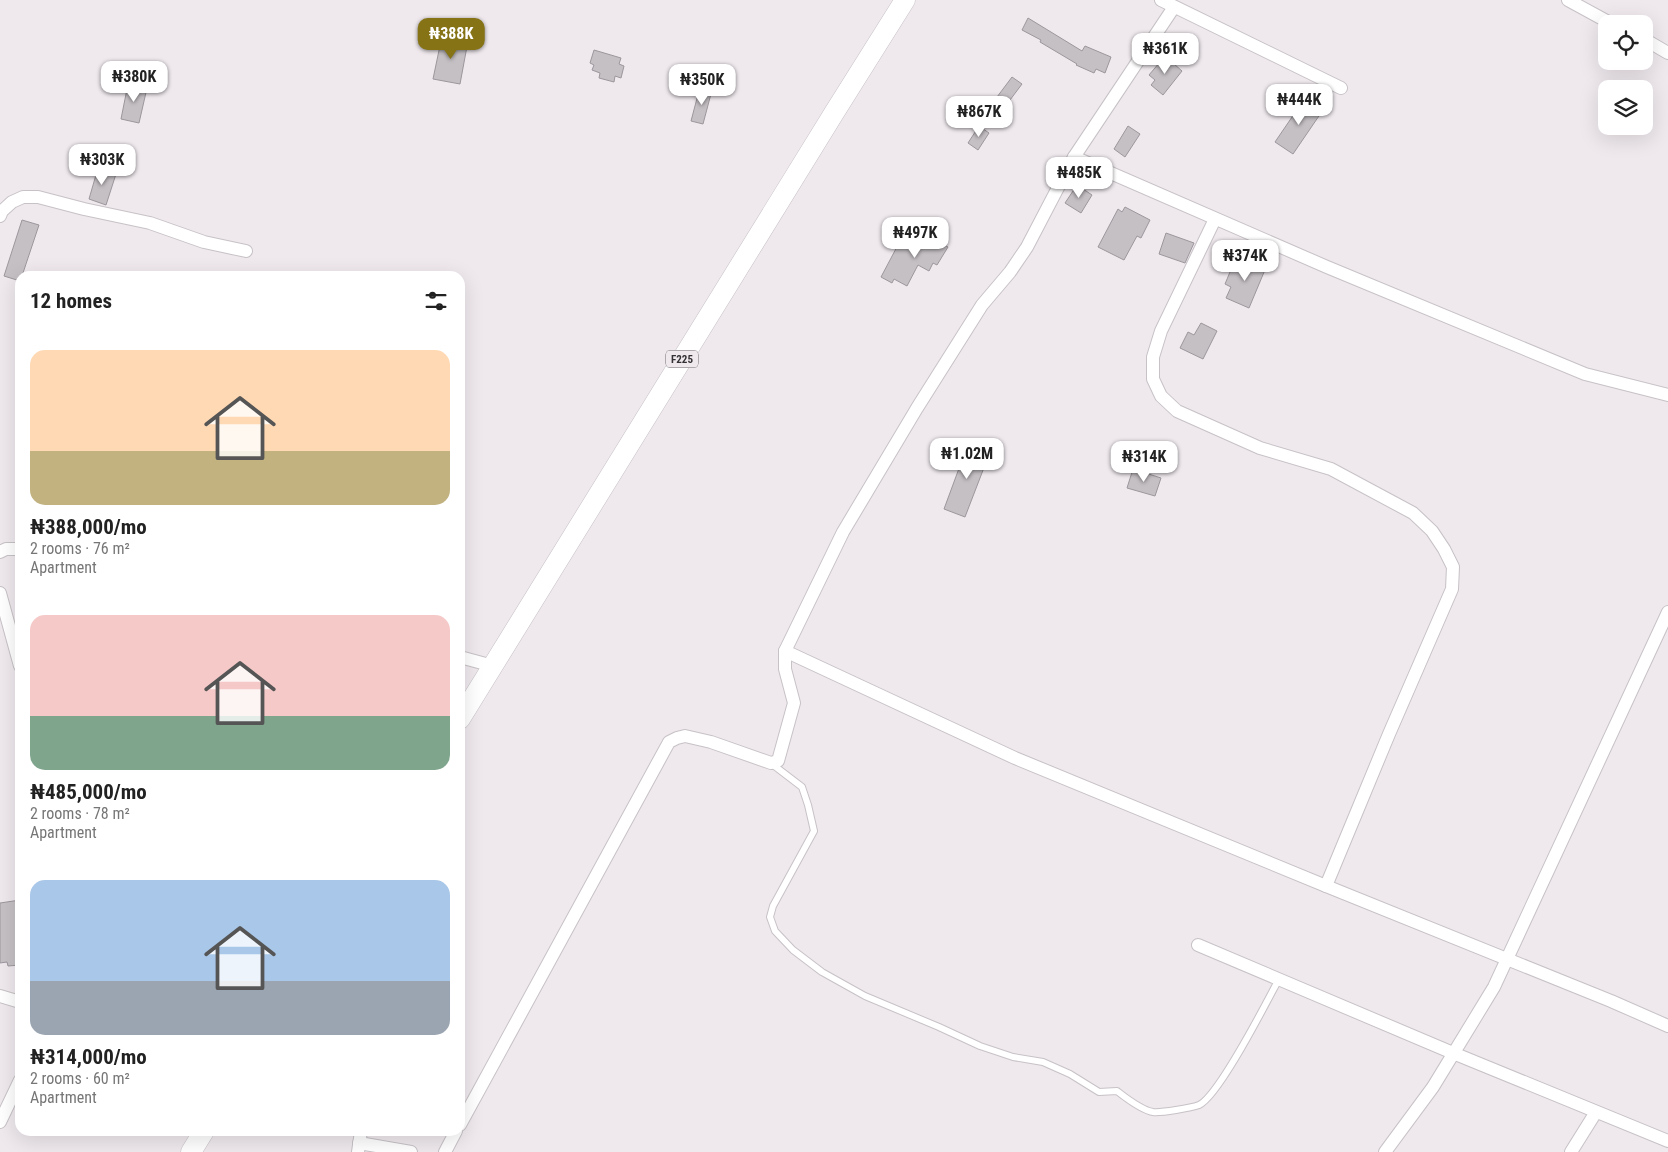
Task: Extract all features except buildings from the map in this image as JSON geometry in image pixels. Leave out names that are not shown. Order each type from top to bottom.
[{"type":"main road","name":"F225","points":[[465,711],[905,0]]},
{"type":"main road","points":[[191,1152],[201,1136]]},
{"type":"street","points":[[1161,0],[1341,88]]},
{"type":"street","points":[[1568,0],[1598,16]]},
{"type":"street","points":[[465,1116],[670,742],[684,736],[711,742],[772,763],[779,759],[794,703],[785,669],[785,652],[844,532],[917,408],[972,320],[1027,247],[1074,157],[1174,7]]},
{"type":"street","points":[[1653,45],[1668,54]]},
{"type":"street","points":[[1074,157],[1215,219],[1585,374],[1668,395]]},
{"type":"street","points":[[0,216],[12,202],[23,197],[38,197],[150,223],[204,242],[246,250]]},
{"type":"street","points":[[1215,219],[1161,331],[1153,357],[1154,379],[1161,396],[1177,411],[1260,448],[1331,470],[1413,513],[1432,531],[1453,567],[1452,589],[1385,743],[1326,886]]},
{"type":"street","points":[[0,552],[6,548],[15,549]]},
{"type":"street","points":[[0,593],[15,648]]},
{"type":"street","points":[[1385,1152],[1433,1087],[1494,987],[1668,612]]},
{"type":"street","points":[[785,652],[1014,758],[1507,958],[1668,1026]]},
{"type":"street","points":[[465,658],[493,666]]},
{"type":"street","points":[[1198,945],[1453,1054],[1668,1141]]},
{"type":"street","points":[[0,996],[15,1000]]},
{"type":"street","points":[[0,1122],[15,1090]]},
{"type":"street","points":[[1571,1152],[1596,1112]]},
{"type":"street","points":[[445,1152],[453,1136]]},
{"type":"street","points":[[360,1142],[411,1152]]},
{"type":"lane","points":[[772,763],[802,787],[814,831],[773,906],[770,917],[775,931],[793,950],[822,972],[865,996],[980,1046],[1013,1057],[1043,1062],[1070,1074],[1099,1092],[1117,1091],[1132,1103],[1153,1112],[1200,1105],[1219,1085],[1279,979]]}]
